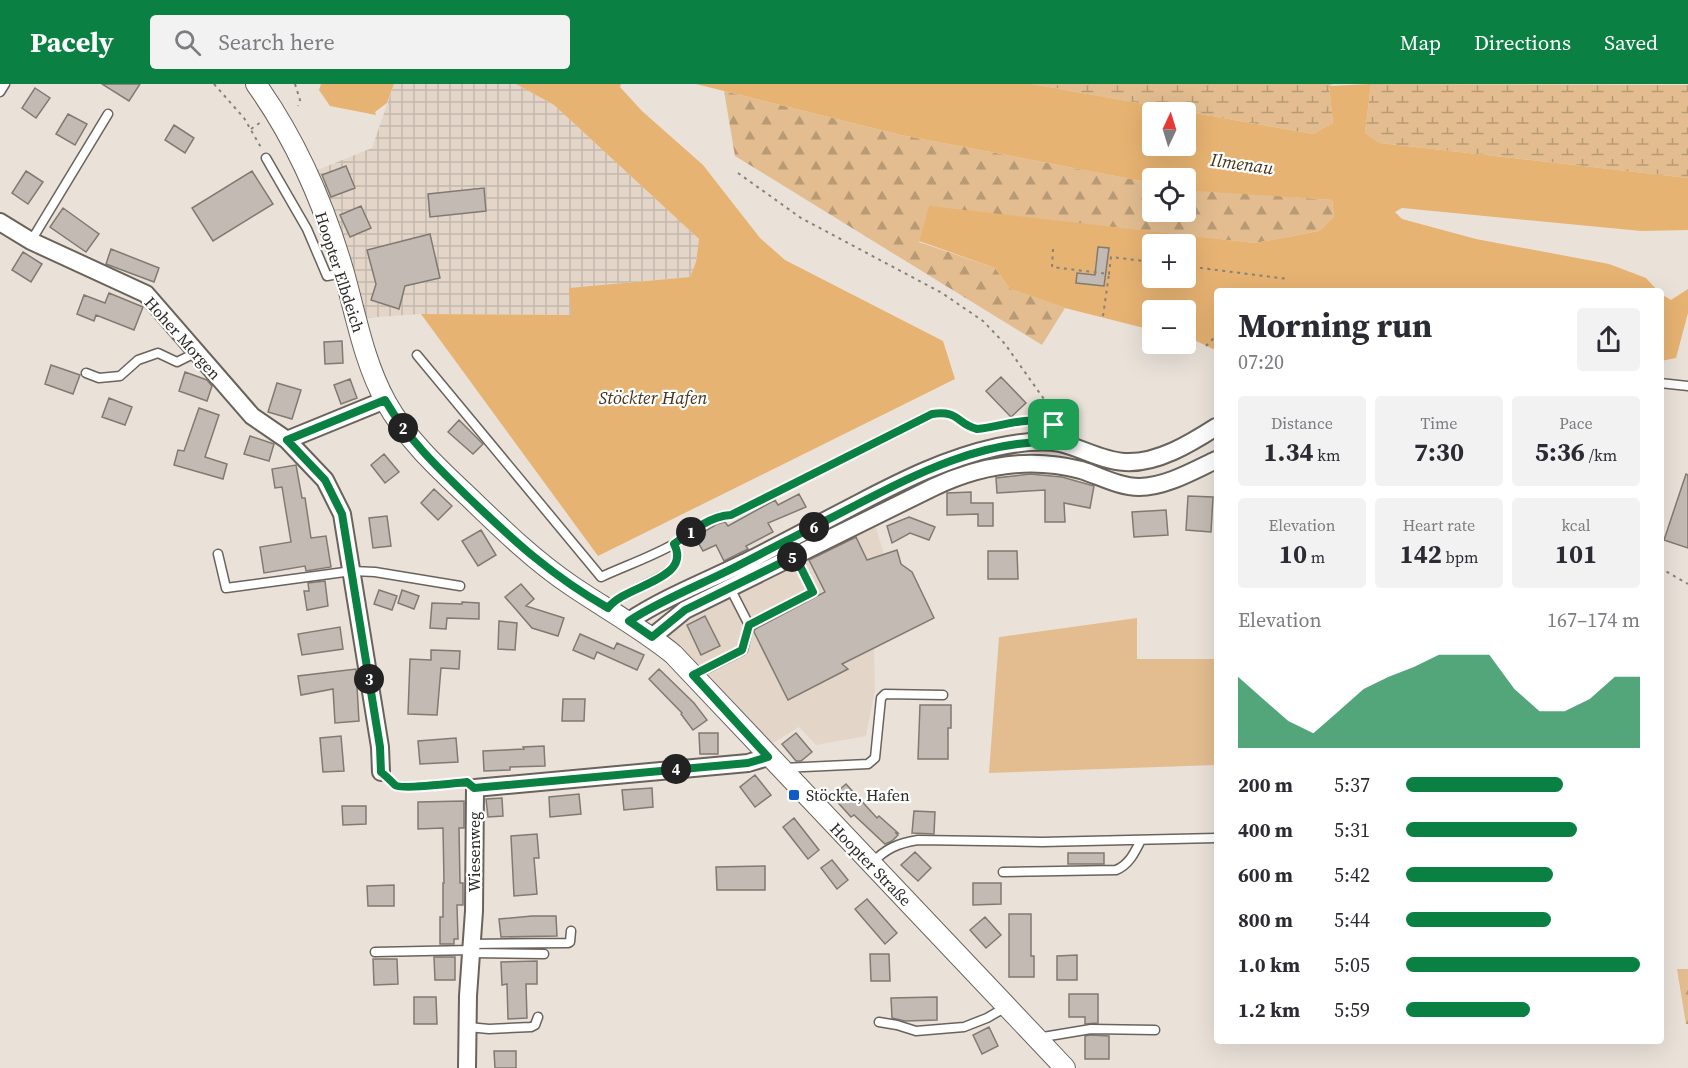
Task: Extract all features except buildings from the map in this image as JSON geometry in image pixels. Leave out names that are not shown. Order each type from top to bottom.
[{"type":"street","name":"Hoopter Elbdeich","points":[[256,84],[277,116],[322,211],[344,273],[372,373],[396,419],[428,456]]},
{"type":"street","name":"Hoher Morgen","points":[[0,222],[31,241],[146,294],[252,416],[287,440],[325,480],[342,514],[380,747],[381,772]]},
{"type":"street","points":[[287,440],[385,400]]},
{"type":"street","points":[[629,621],[664,600],[738,566],[931,468],[964,456],[1054,434],[1111,460],[1128,463],[1151,459],[1186,445],[1214,428]]},
{"type":"street","name":"Hoopter Straße","points":[[428,456],[542,565],[652,637],[693,675],[773,763],[1065,1068]]},
{"type":"street","points":[[652,637],[685,610],[934,487],[971,472],[1004,465],[1042,463],[1083,471],[1123,485],[1140,487],[1184,475],[1214,461]]},
{"type":"street","name":"Wiesenweg","points":[[467,1068],[474,911],[474,788],[748,763],[773,763]]},
{"type":"lane","points":[[0,92],[5,84]]},
{"type":"lane","points":[[31,241],[108,114]]},
{"type":"lane","points":[[266,158],[307,229],[327,276],[344,273]]},
{"type":"lane","points":[[86,373],[99,378],[120,376],[138,360],[148,356],[158,353],[177,362],[197,352]]},
{"type":"lane","points":[[417,355],[601,577],[674,544],[693,530],[721,515],[731,515],[932,414]]},
{"type":"lane","points":[[1664,384],[1688,387]]},
{"type":"lane","points":[[608,608],[613,600],[673,569],[678,558],[674,544]]},
{"type":"lane","points":[[218,554],[226,588],[352,571],[375,572],[460,586]]},
{"type":"lane","points":[[749,625],[813,592],[795,556]]},
{"type":"lane","points":[[693,675],[742,650],[749,625],[730,588]]},
{"type":"lane","points":[[773,763],[868,764],[873,761],[876,752],[881,698],[885,694],[943,695]]},
{"type":"lane","points":[[871,864],[881,853],[901,842],[918,840],[1214,838]]},
{"type":"lane","points":[[1002,872],[1116,870],[1134,856],[1141,840]]},
{"type":"lane","points":[[375,952],[568,943],[571,931]]},
{"type":"lane","points":[[471,949],[544,954]]},
{"type":"lane","points":[[879,1022],[916,1031],[964,1027],[1007,1007]]},
{"type":"lane","points":[[468,1027],[489,1029],[531,1027],[535,1025],[538,1017]]},
{"type":"lane","points":[[1036,1038],[1091,1029],[1155,1030]]},
{"type":"path","points":[[214,84],[251,129],[266,158]]},
{"type":"path","points":[[296,84],[300,100],[298,106]]},
{"type":"path","points":[[251,129],[261,122]]},
{"type":"path","points":[[738,173],[801,218],[942,293],[983,321],[1005,344],[1046,402],[1054,434]]},
{"type":"path","points":[[1053,249],[1052,267],[1109,274]]},
{"type":"path","points":[[1103,316],[1111,257],[1142,261]]},
{"type":"path","points":[[1196,267],[1288,279]]},
{"type":"path","points":[[1206,346],[1214,338]]},
{"type":"path","points":[[932,414],[945,412],[957,416],[970,428],[977,429],[1040,420],[1054,434]]},
{"type":"path","points":[[1664,570],[1688,584]]},
{"type":"path","points":[[381,772],[396,786],[401,787],[412,788],[425,784],[467,782],[474,788]]},
{"type":"shaded area","points":[[394,84],[516,84],[554,105],[699,239],[696,262],[690,277],[570,288],[572,315],[421,314],[363,318],[315,171],[372,148]]},
{"type":"shaded area","points":[[872,513],[884,555],[897,550],[903,569],[907,568],[912,572],[934,618],[874,647],[875,690],[866,736],[816,745],[799,727],[767,747],[650,624]]},
{"type":"green space","points":[[1032,84],[1333,84],[1329,86],[1333,123],[1313,134],[1196,113],[1196,102],[1142,104]]},
{"type":"green space","points":[[1371,84],[1688,85],[1688,178],[1380,143],[1365,133]]},
{"type":"green space","points":[[724,91],[901,135],[1142,181],[1142,222],[1196,222],[1196,190],[1332,200],[1334,216],[1319,231],[1255,243],[1196,236],[1196,234],[1174,234],[929,207],[919,242],[995,268],[1010,289],[1065,308],[1042,345],[735,156]]},
{"type":"green space","points":[[1137,618],[1137,659],[1214,659],[1214,765],[989,773],[999,637]]},
{"type":"green space","points":[[1677,969],[1688,969],[1688,1024],[1686,1024]]},
{"type":"water","points":[[321,84],[394,84],[387,103],[375,112],[376,115],[330,106],[319,90]]},
{"type":"water","name":"Stöckter Hafen","points":[[516,84],[621,84],[620,87],[642,111],[703,165],[760,238],[785,260],[943,341],[955,379],[598,556],[421,314],[571,315],[569,288],[690,277],[696,262],[699,239],[554,105]]},
{"type":"water","name":"Ilmenau","points":[[696,84],[1032,84],[1142,104],[1142,156],[1196,156],[1196,113],[1313,134],[1333,123],[1329,86],[1371,84],[1365,133],[1380,143],[1688,178],[1688,230],[1641,231],[1402,208],[1395,212],[1402,219],[1476,239],[1609,264],[1646,278],[1655,288],[1214,288],[1213,349],[1196,341],[1196,300],[1142,300],[1142,327],[1065,308],[1010,289],[995,268],[919,241],[929,206],[1176,234],[1142,234],[1142,288],[1196,288],[1196,236],[1255,243],[1319,231],[1334,216],[1332,200],[1196,191],[1196,168],[1142,168],[1142,181],[901,135]]},
{"type":"water","points":[[1688,289],[1688,313],[1676,358],[1664,360],[1664,296],[1671,300]]},
{"type":"place","name":"Stöckte, Hafen","points":[[794,795]]},
{"type":"route","points":[[385,400],[414,442],[521,547],[556,575],[608,608],[613,600],[673,569],[678,558],[674,544],[693,530],[721,515],[731,515],[932,414],[945,412],[957,416],[970,428],[977,429],[1030,420],[1040,420],[1054,425],[1054,442],[1020,443],[947,461],[910,477],[738,566],[664,600],[629,621],[652,637],[685,610],[795,556],[813,592],[749,625],[742,650],[693,675],[768,757],[748,763],[474,788],[467,782],[425,784],[412,788],[401,787],[396,786],[381,772],[380,747],[342,514],[325,480],[287,440],[385,400]]}]
